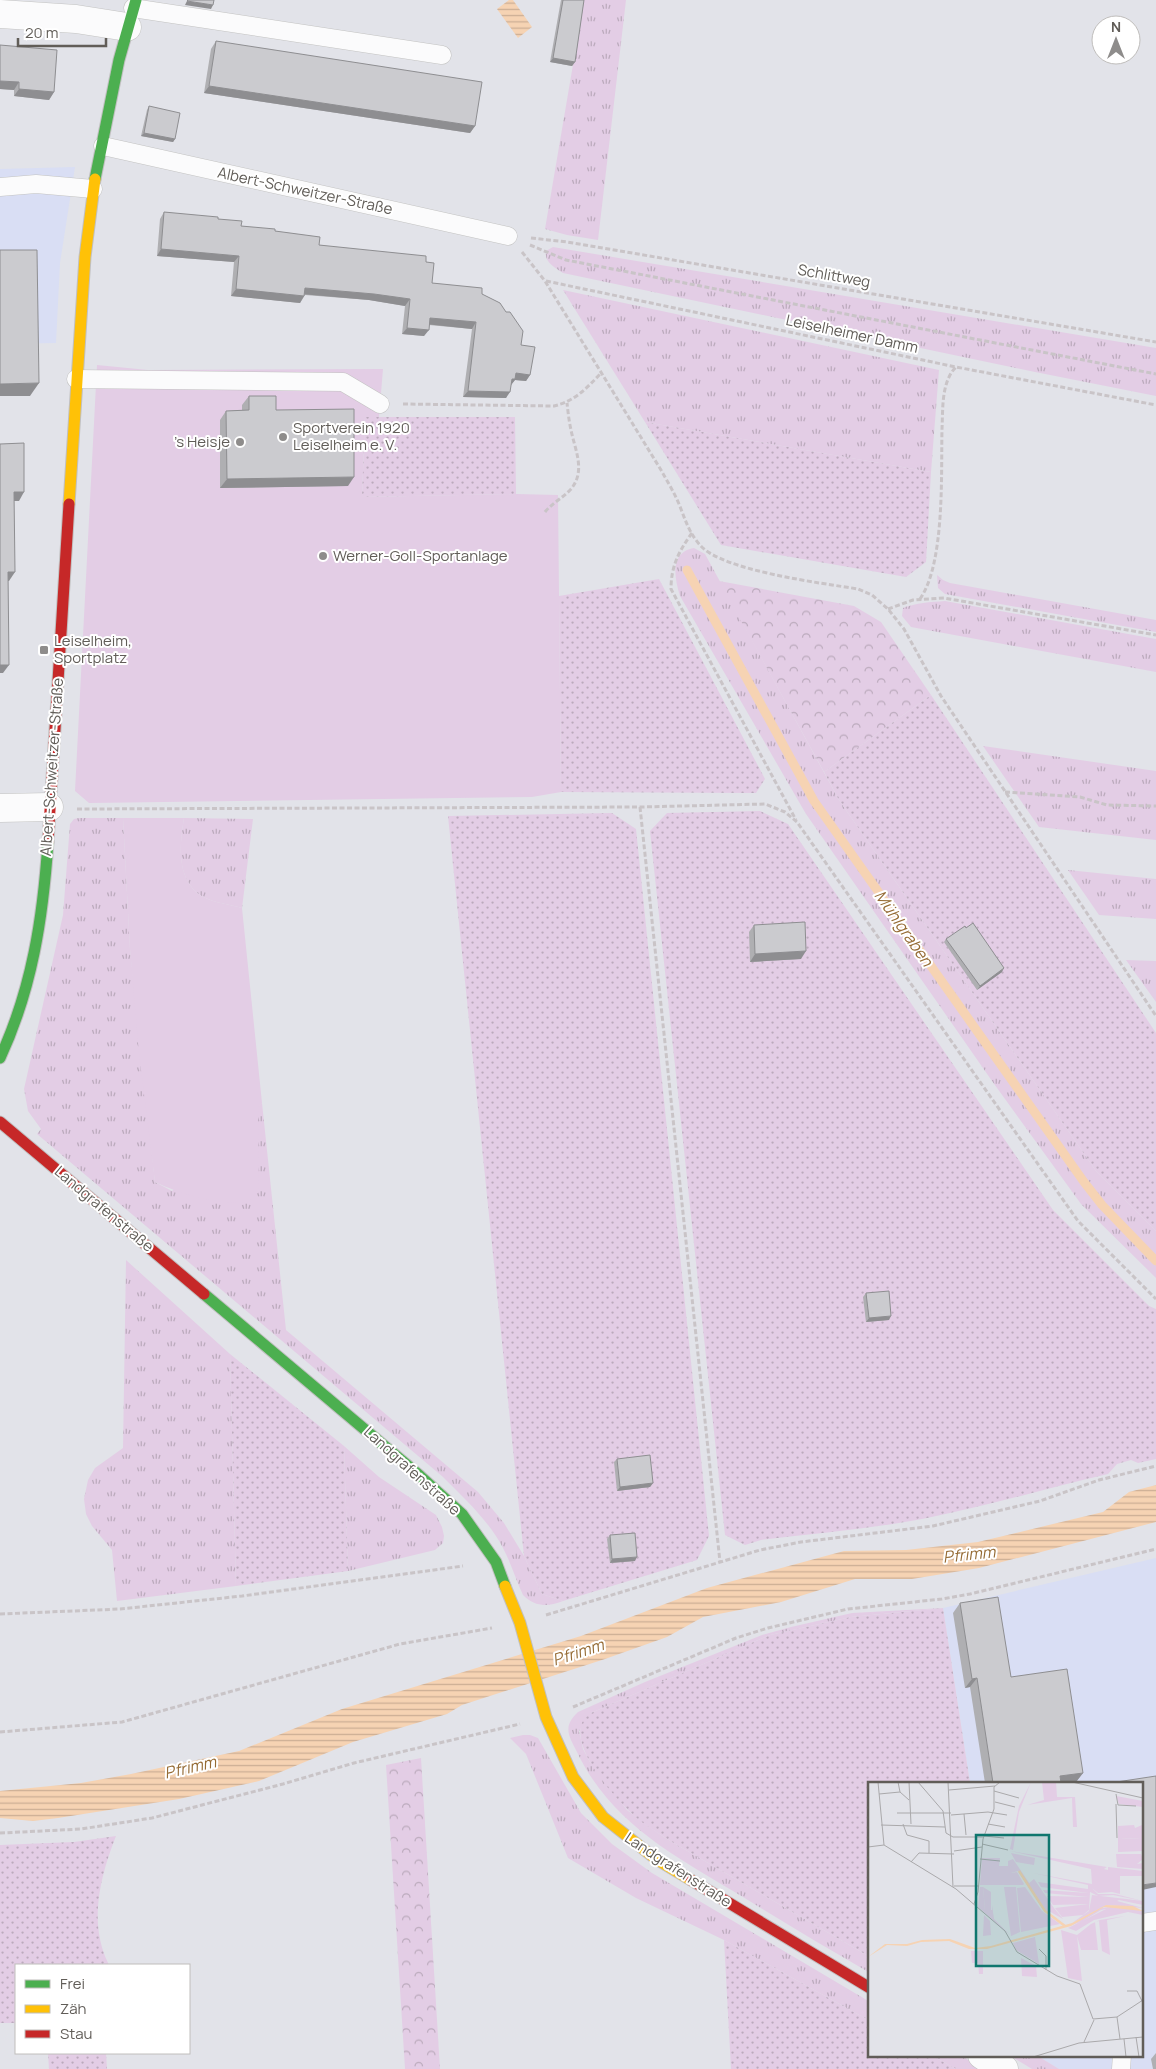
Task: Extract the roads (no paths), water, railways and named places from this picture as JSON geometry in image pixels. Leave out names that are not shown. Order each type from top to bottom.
[{"type":"street","points":[[0,14],[76,19],[132,12]]},
{"type":"street","name":"Albert-Schweitzer-Straße","points":[[0,1058],[22,1007],[37,943],[44,899],[85,256],[93,189],[132,12]]},
{"type":"street","points":[[0,808],[49,807]]},
{"type":"street","name":"Landgrafenstraße","points":[[0,1122],[420,1476],[462,1514],[496,1562],[520,1623],[546,1717],[573,1777],[592,1804],[617,1830],[656,1859],[702,1888],[868,1987]]},
{"type":"street","points":[[984,2056],[1004,2069]]},
{"type":"lane","points":[[132,12],[442,55]]},
{"type":"lane","name":"Albert-Schweitzer-Straße","points":[[102,146],[508,236]]},
{"type":"lane","points":[[0,187],[36,184],[93,189]]},
{"type":"lane","points":[[76,379],[343,382],[380,404]]},
{"type":"lane","points":[[1121,2069],[1122,2056]]},
{"type":"water","points":[[509,0],[513,0],[532,27],[518,38],[497,9]]},
{"type":"water","name":"Pfrimm","points":[[1156,1485],[1156,1522],[979,1568],[912,1579],[855,1579],[781,1602],[703,1617],[667,1637],[462,1705],[447,1714],[353,1742],[259,1781],[179,1799],[58,1818],[33,1821],[0,1818],[0,1791],[81,1783],[239,1751],[342,1709],[581,1636],[707,1588],[844,1551],[906,1550],[978,1542],[1103,1512],[1129,1492]]},
{"type":"waterway","name":"Mühlgraben","points":[[687,570],[814,801],[1084,1182],[1102,1205],[1156,1261]]},
{"type":"place","name":"Sportverein 1920 Leiselheim e. V.","points":[[283,437]]},
{"type":"place","name":"’s Heisje","points":[[240,442]]},
{"type":"place","name":"Werner-Goll-Sportanlage","points":[[323,556]]},
{"type":"place","name":"Leiselheim, Sportplatz","points":[[44,650]]}]
